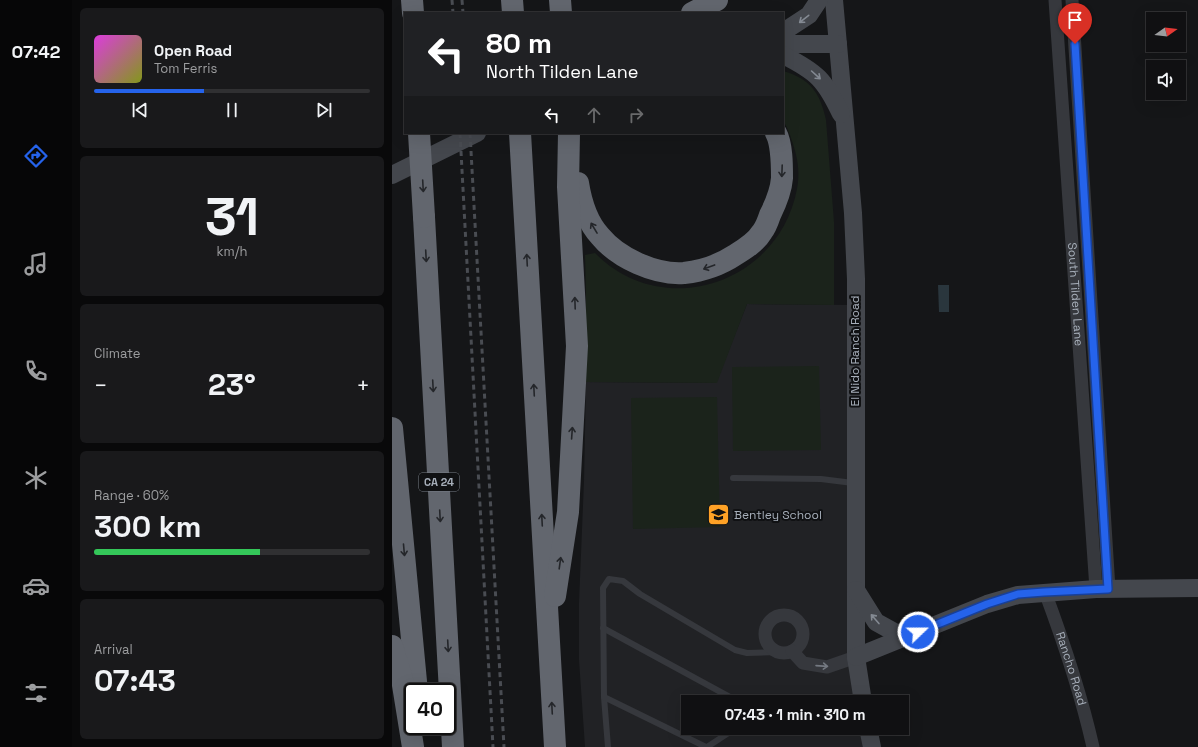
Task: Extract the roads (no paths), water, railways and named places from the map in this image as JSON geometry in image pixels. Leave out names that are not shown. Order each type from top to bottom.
[{"type":"highway","points":[[412,0],[413,12]]},
{"type":"highway","points":[[512,0],[513,12]]},
{"type":"highway","points":[[561,0],[562,12]]},
{"type":"highway","points":[[694,12],[716,0]]},
{"type":"highway","name":"CA 24","points":[[420,134],[453,747]]},
{"type":"highway","points":[[520,134],[555,747]]},
{"type":"highway","points":[[549,643],[568,512],[576,375],[577,346],[575,294],[568,187],[569,134]]},
{"type":"highway","points":[[569,134],[579,189],[585,212],[599,236],[616,252],[636,263],[661,270],[682,273],[702,270],[726,261],[746,248],[762,232],[781,189],[782,165],[776,134]]},
{"type":"highway","points":[[392,428],[416,683]]},
{"type":"highway","points":[[392,646],[402,679],[413,747]]},
{"type":"highway","points":[[418,735],[419,747]]},
{"type":"street","points":[[784,31],[803,20],[814,10],[819,0]]},
{"type":"street","name":"El Nido Ranch Road","points":[[834,0],[853,213],[856,279],[856,658],[862,695]]},
{"type":"street","name":"South Tilden Lane","points":[[1055,0],[1102,589]]},
{"type":"street","points":[[1072,0],[1102,589]]},
{"type":"street","points":[[784,44],[838,44]]},
{"type":"street","points":[[784,55],[802,64],[818,76],[832,97],[845,123]]},
{"type":"street","points":[[392,175],[475,134]]},
{"type":"street","points":[[792,651],[803,663],[826,667],[856,658],[987,604],[1018,594],[1102,589],[1198,588]]},
{"type":"street","points":[[856,590],[876,622],[905,638]]},
{"type":"street","name":"Rancho Road","points":[[1044,592],[1066,648],[1093,747]]},
{"type":"street","points":[[782,614],[790,615],[801,625],[803,632],[802,640],[792,651],[785,653],[778,652],[771,648],[766,642],[766,628],[769,621],[775,616],[782,614]]},
{"type":"street","points":[[869,735],[872,747]]},
{"type":"lane","points":[[733,478],[820,479],[855,483]]},
{"type":"lane","points":[[608,747],[604,697],[602,588],[608,579],[623,582],[640,594],[735,650],[747,652],[778,652]]},
{"type":"lane","points":[[603,628],[726,695]]},
{"type":"lane","points":[[604,697],[706,747],[725,735]]},
{"type":"railway","points":[[452,0],[453,12]]},
{"type":"railway","points":[[462,0],[463,12]]},
{"type":"railway","points":[[460,134],[493,747]]},
{"type":"railway","points":[[470,134],[504,747]]},
{"type":"place","name":"Bentley School","points":[[719,515]]}]
